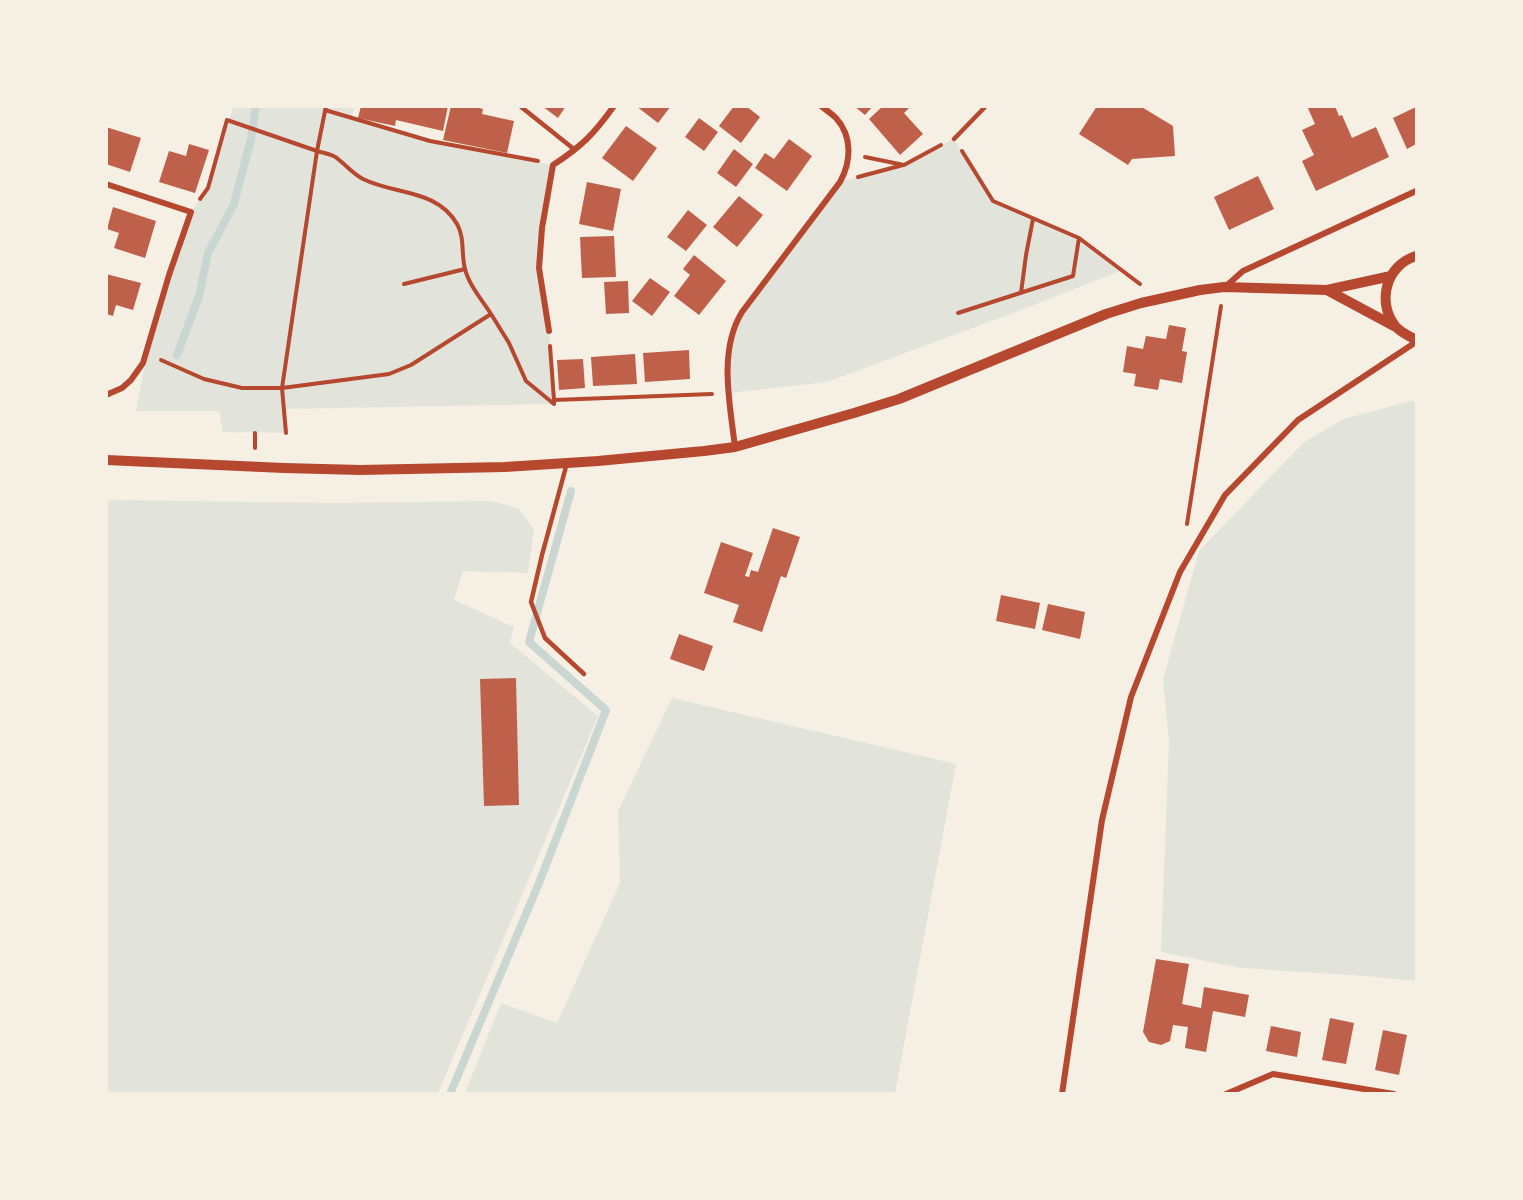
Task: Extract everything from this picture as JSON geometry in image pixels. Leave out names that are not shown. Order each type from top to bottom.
[{"type":"street","points":[[549,331],[539,268],[542,228],[553,165],[575,150],[598,129],[614,106]]},
{"type":"street","points":[[735,447],[728,393],[729,350],[735,323],[840,182],[848,164],[848,140],[843,128],[836,117],[820,106]]},
{"type":"street","points":[[106,184],[190,212],[143,363],[122,388],[106,395]]},
{"type":"street","points":[[1224,287],[1243,271],[1416,191]]},
{"type":"street","points":[[1397,327],[1389,315],[1386,291],[1391,276],[1399,266],[1416,256]]},
{"type":"street","points":[[106,460],[360,470],[567,463],[735,447],[898,399],[1106,314],[1141,303],[1176,294],[1224,287],[1328,290],[1391,276]]},
{"type":"street","points":[[1062,1094],[1102,820],[1131,697],[1180,572],[1225,495],[1298,420],[1416,341],[1397,327],[1328,290]]},
{"type":"street","points":[[1226,1094],[1273,1074],[1394,1094]]},
{"type":"lane","points":[[520,106],[575,150]]},
{"type":"lane","points":[[954,139],[986,106]]},
{"type":"lane","points":[[567,463],[531,603],[545,638],[584,674]]},
{"type":"path","points":[[286,433],[282,388],[317,151],[326,108],[429,141],[553,165]]},
{"type":"path","points":[[190,212],[207,188],[227,120],[337,157],[350,171],[371,183],[422,196],[442,206],[458,227],[462,240],[465,269],[474,288],[509,343],[526,381],[554,404],[549,331]]},
{"type":"path","points":[[840,182],[904,165],[954,139],[993,201],[1079,238],[1142,285]]},
{"type":"path","points":[[849,153],[904,165]]},
{"type":"path","points":[[1021,293],[1033,219]]},
{"type":"path","points":[[958,313],[1073,276],[1079,238]]},
{"type":"path","points":[[404,284],[465,269]]},
{"type":"path","points":[[1187,527],[1224,287]]},
{"type":"path","points":[[147,353],[204,379],[242,388],[282,388],[389,374],[411,365],[491,314]]},
{"type":"path","points":[[554,399],[728,393]]},
{"type":"shaded area","points":[[233,107],[354,107],[352,117],[429,141],[553,165],[539,268],[549,331],[554,404],[285,409],[286,433],[223,432],[219,411],[136,411],[147,353],[191,212],[208,188]]},
{"type":"shaded area","points":[[954,139],[993,201],[1079,238],[1122,270],[827,382],[728,393],[729,350],[735,323],[840,182],[904,165]]},
{"type":"shaded area","points":[[1410,401],[1416,402],[1416,981],[1241,968],[1161,952],[1169,742],[1163,679],[1199,551],[1304,442],[1344,419]]},
{"type":"shaded area","points":[[107,500],[335,503],[490,501],[518,508],[534,529],[528,573],[463,571],[454,600],[514,627],[510,643],[598,716],[438,1093],[107,1094]]},
{"type":"shaded area","points":[[672,698],[956,764],[895,1093],[465,1093],[501,1003],[557,1023],[620,883],[618,811]]},
{"type":"building","points":[[361,106],[448,106],[443,131],[396,120],[395,126],[358,118]]},
{"type":"building","points":[[451,106],[472,106],[483,109],[482,114],[514,121],[507,153],[443,140]]},
{"type":"building","points":[[542,106],[566,106],[558,118]]},
{"type":"building","points":[[636,106],[671,106],[658,123]]},
{"type":"building","points":[[734,106],[746,106],[760,117],[741,143],[719,126]]},
{"type":"building","points":[[854,106],[873,106],[865,115]]},
{"type":"building","points":[[883,106],[911,106],[904,113],[923,134],[900,155],[869,119]]},
{"type":"building","points":[[1097,106],[1140,106],[1173,126],[1175,156],[1132,159],[1128,165],[1079,134]]},
{"type":"building","points":[[1307,106],[1335,106],[1339,116],[1342,115],[1352,138],[1376,127],[1389,157],[1316,191],[1302,161],[1314,155],[1302,130],[1315,124]]},
{"type":"building","points":[[1416,107],[1416,144],[1407,149],[1393,118]]},
{"type":"building","points":[[699,118],[718,132],[704,151],[685,137]]},
{"type":"building","points":[[626,126],[657,148],[633,181],[602,158]]},
{"type":"building","points":[[106,127],[141,138],[130,172],[106,164]]},
{"type":"building","points":[[789,139],[812,156],[787,191],[755,168],[765,153],[774,159]]},
{"type":"building","points":[[189,144],[209,150],[195,193],[159,182],[169,151],[186,156]]},
{"type":"building","points":[[734,149],[753,164],[736,187],[717,173]]},
{"type":"building","points":[[1258,176],[1274,209],[1229,230],[1214,197]]},
{"type":"building","points":[[587,182],[621,189],[613,231],[579,224]]},
{"type":"building","points":[[739,196],[763,215],[737,247],[713,227]]},
{"type":"building","points":[[113,207],[156,221],[145,258],[114,248],[119,233],[107,229]]},
{"type":"building","points":[[688,210],[707,225],[686,251],[667,237]]},
{"type":"building","points":[[614,236],[616,277],[582,278],[580,237]]},
{"type":"building","points":[[694,255],[726,281],[699,315],[674,296],[690,275],[683,269]]},
{"type":"building","points":[[106,274],[141,283],[133,310],[116,305],[113,316],[106,314]]},
{"type":"building","points":[[650,278],[670,292],[652,316],[632,301]]},
{"type":"building","points":[[628,281],[629,313],[606,314],[604,282]]},
{"type":"building","points":[[1169,325],[1186,328],[1182,351],[1187,352],[1182,383],[1160,379],[1158,390],[1134,386],[1136,374],[1123,372],[1127,346],[1143,349],[1146,336],[1166,339]]},
{"type":"building","points":[[689,350],[690,379],[645,382],[643,353]]},
{"type":"building","points":[[635,354],[637,384],[593,386],[591,357]]},
{"type":"building","points":[[583,359],[585,388],[559,390],[557,360]]},
{"type":"building","points":[[773,528],[800,537],[786,578],[781,576],[762,632],[733,622],[739,605],[704,593],[721,542],[753,553],[745,576],[749,577],[751,570],[758,572]]},
{"type":"building","points":[[1001,595],[1040,603],[1035,629],[996,621]]},
{"type":"building","points":[[1048,604],[1085,612],[1080,639],[1042,630]]},
{"type":"building","points":[[679,634],[713,646],[704,671],[670,659]]},
{"type":"building","points":[[516,678],[519,805],[484,806],[480,679]]},
{"type":"building","points":[[1156,959],[1189,964],[1182,1004],[1201,1008],[1204,987],[1249,995],[1245,1017],[1213,1011],[1206,1052],[1185,1048],[1188,1027],[1173,1025],[1170,1041],[1161,1045],[1149,1042],[1143,1032]]},
{"type":"building","points":[[1330,1018],[1354,1023],[1346,1064],[1322,1060]]},
{"type":"building","points":[[1271,1026],[1301,1032],[1297,1057],[1266,1051]]},
{"type":"building","points":[[1383,1030],[1407,1035],[1399,1075],[1375,1070]]},
{"type":"waterway","points":[[177,355],[199,296],[208,253],[234,204],[251,139],[256,106]]},
{"type":"waterway","points":[[450,1094],[539,883],[606,710],[529,642],[571,491]]}]
